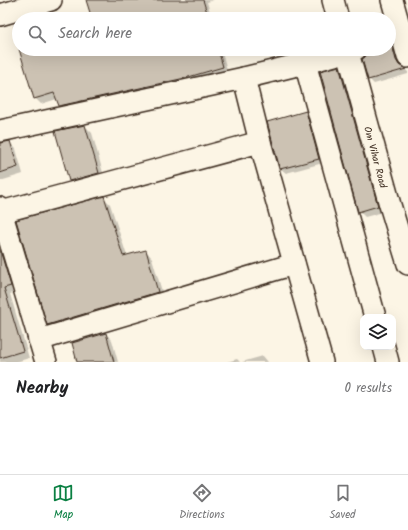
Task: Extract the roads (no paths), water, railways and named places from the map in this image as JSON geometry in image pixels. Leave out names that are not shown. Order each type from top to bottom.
[{"type":"street","points":[[4,9],[51,0]]},
{"type":"street","points":[[333,0],[336,12]]},
{"type":"street","points":[[392,0],[395,12]]},
{"type":"street","points":[[396,19],[400,38],[408,57]]},
{"type":"street","points":[[0,131],[244,78],[329,56]]},
{"type":"street","name":"Om Vihar Road","points":[[352,56],[388,198],[408,264]]},
{"type":"street","points":[[304,63],[375,314]]},
{"type":"street","points":[[244,78],[260,142],[322,362]]},
{"type":"street","points":[[46,362],[1,210],[260,142]]},
{"type":"street","points":[[39,340],[294,264]]},
{"type":"street","points":[[385,350],[388,362]]}]
